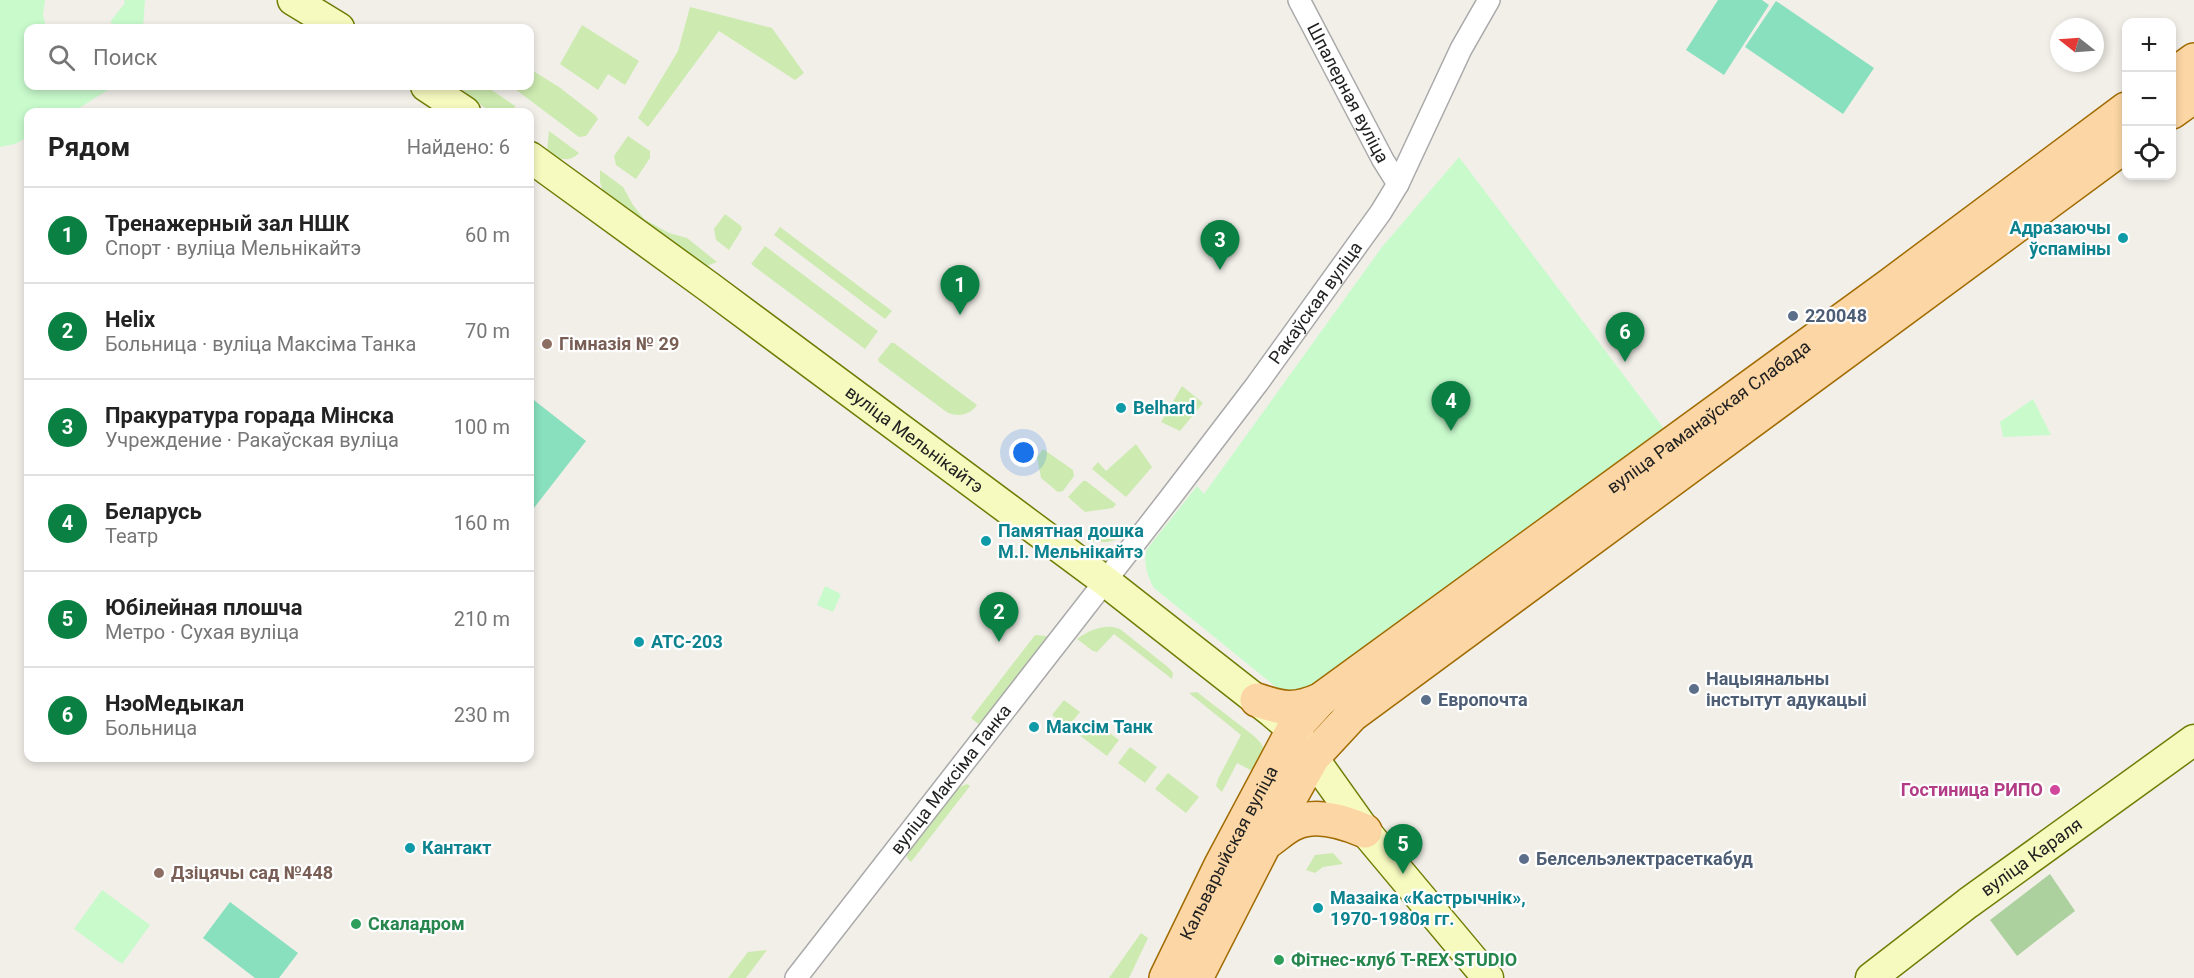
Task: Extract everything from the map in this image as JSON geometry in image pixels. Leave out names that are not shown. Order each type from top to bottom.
[{"type":"main road","points":[[293,0],[332,24]]},
{"type":"main road","points":[[2176,73],[2194,60]]},
{"type":"main road","points":[[432,90],[459,108]]},
{"type":"main road","points":[[2176,109],[2194,96]]},
{"type":"main road","name":"вуліца Раманаўская Слабада","points":[[1293,730],[1320,700],[2122,113]]},
{"type":"main road","name":"вуліца Раманаўская Слабада","points":[[1312,757],[1352,714],[2122,149]]},
{"type":"main road","name":"вуліца Мельнікайтэ","points":[[534,160],[1105,580],[1293,730],[1365,831],[1488,978]]},
{"type":"main road","points":[[1257,700],[1283,708],[1299,707],[1320,700]]},
{"type":"main road","name":"Кальварыйская вуліца","points":[[1166,978],[1221,865],[1293,730]]},
{"type":"main road","name":"вуліца Караля","points":[[1871,978],[1968,903],[2194,740]]},
{"type":"main road","name":"Кальварыйская вуліца","points":[[1196,978],[1312,757]]},
{"type":"main road","points":[[1265,843],[1293,823],[1309,818],[1335,821],[1365,831]]},
{"type":"street","name":"Шпалерная вуліца","points":[[1299,0],[1398,184]]},
{"type":"street","name":"Ракаўская вуліца","points":[[1105,580],[1257,384],[1381,212],[1398,184],[1450,69],[1489,0]]},
{"type":"street","name":"вуліца Максіма Танка","points":[[796,978],[1105,580]]},
{"type":"green space","points":[[0,0],[45,0],[43,15],[45,24],[24,24],[24,90],[108,90],[79,108],[24,108],[24,139],[15,144],[0,147]]},
{"type":"green space","points":[[124,0],[145,0],[143,24],[113,24],[110,22],[125,3]]},
{"type":"green space","points":[[1718,0],[1762,0],[1769,5],[1724,75],[1686,50]]},
{"type":"green space","points":[[1776,1],[1874,68],[1843,114],[1745,47]]},
{"type":"green space","points":[[690,7],[772,28],[804,73],[795,80],[719,31],[648,127],[638,118],[678,51]]},
{"type":"green space","points":[[582,25],[639,61],[625,85],[608,74],[598,90],[560,64]]},
{"type":"green space","points":[[534,71],[559,87],[598,119],[586,136],[579,137],[516,90],[534,90]]},
{"type":"green space","points":[[492,90],[515,108],[485,108],[464,91]]},
{"type":"green space","points":[[549,131],[579,153],[567,159],[551,154],[547,151]]},
{"type":"green space","points":[[628,136],[650,151],[650,158],[636,179],[616,165],[614,156]]},
{"type":"green space","points":[[1459,157],[1665,430],[1311,690],[1290,692],[1276,687],[1154,588],[1146,569],[1147,549],[1197,486],[1204,494],[1382,247]]},
{"type":"green space","points":[[600,170],[623,187],[644,219],[669,233],[687,238],[717,262],[707,266],[700,264],[604,194],[600,182]]},
{"type":"green space","points":[[725,214],[742,229],[729,250],[716,240],[714,229]]},
{"type":"green space","points":[[780,227],[892,311],[885,319],[774,235]]},
{"type":"green space","points":[[765,246],[878,331],[865,349],[751,264]]},
{"type":"green space","points":[[891,343],[977,405],[964,414],[948,413],[879,362],[878,359]]},
{"type":"green space","points":[[1182,386],[1203,403],[1180,431],[1161,422]]},
{"type":"green space","points":[[2033,399],[2051,435],[2003,437],[2000,422]]},
{"type":"green space","points":[[534,400],[586,441],[534,508]]},
{"type":"green space","points":[[1136,444],[1152,467],[1126,497],[1092,469],[1098,462],[1106,471]]},
{"type":"green space","points":[[1043,449],[1073,470],[1074,476],[1063,491],[1058,492],[1041,478],[1037,457]]},
{"type":"green space","points":[[1083,481],[1116,504],[1113,508],[1085,512],[1068,497]]},
{"type":"green space","points":[[1118,531],[1127,533],[1119,539],[1110,541],[1090,541],[1094,534]]},
{"type":"green space","points":[[825,586],[841,594],[833,612],[817,605]]},
{"type":"green space","points":[[1103,627],[1120,629],[1169,668],[1173,673],[1172,679],[1114,634],[1097,652],[1077,639]]},
{"type":"green space","points":[[1035,635],[1046,636],[1051,640],[982,727],[971,718]]},
{"type":"green space","points":[[1197,692],[1254,736],[1261,743],[1266,754],[1258,774],[1237,763],[1222,792],[1216,786],[1218,779],[1241,735],[1189,693]]},
{"type":"green space","points":[[1064,700],[1080,712],[1068,727],[1052,715]]},
{"type":"green space","points":[[1091,719],[1119,740],[1107,756],[1079,735]]},
{"type":"green space","points":[[1130,747],[1157,767],[1145,783],[1118,763]]},
{"type":"green space","points":[[1168,773],[1199,797],[1186,813],[1155,789]]},
{"type":"green space","points":[[967,784],[970,786],[911,862],[907,854],[957,788]]},
{"type":"green space","points":[[1333,853],[1343,864],[1323,867],[1315,873],[1306,870],[1315,855]]},
{"type":"green space","points":[[2050,874],[2075,911],[2017,956],[1990,920]]},
{"type":"green space","points":[[102,890],[150,925],[122,964],[74,929]]},
{"type":"green space","points":[[230,902],[298,953],[279,978],[255,978],[203,938]]},
{"type":"green space","points":[[1141,933],[1148,938],[1129,978],[1109,978]]},
{"type":"green space","points":[[767,950],[746,978],[728,978],[748,952]]},
{"type":"place","name":"Адразаючы ўспаміны","points":[[2123,238]]},
{"type":"place","name":"Пракуратура горада Мінска","points":[[1220,270]]},
{"type":"place","name":"Тренажерный зал НШК","points":[[960,315]]},
{"type":"place","name":"220048","points":[[1793,316]]},
{"type":"place","name":"Гімназія № 29","points":[[547,344]]},
{"type":"place","name":"НэоМедыкал","points":[[1625,362]]},
{"type":"place","name":"Belhard","points":[[1121,408]]},
{"type":"place","name":"Беларусь","points":[[1451,431]]},
{"type":"place","name":"Памятная дошка М.І. Мельнікайтэ","points":[[986,541]]},
{"type":"place","name":"АТС-203","points":[[639,642]]},
{"type":"place","name":"Helix","points":[[999,642]]},
{"type":"place","name":"Нацыянальны інстытут адукацыі","points":[[1694,689]]},
{"type":"place","name":"Европочта","points":[[1426,700]]},
{"type":"place","name":"Максім Танк","points":[[1034,727]]},
{"type":"place","name":"Гостиница РИПО","points":[[2055,790]]},
{"type":"place","name":"Кантакт","points":[[410,848]]},
{"type":"place","name":"Белсельэлектрасеткабуд","points":[[1524,859]]},
{"type":"place","name":"Дзіцячы сад №448","points":[[159,873]]},
{"type":"place","name":"Юбілейная плошча","points":[[1403,874]]},
{"type":"place","name":"Мазаіка «Кастрычнік», 1970-1980я гг.","points":[[1318,908]]},
{"type":"place","name":"Скаладром","points":[[356,924]]},
{"type":"place","name":"Фітнес-клуб T-REX STUDIO","points":[[1279,960]]}]
